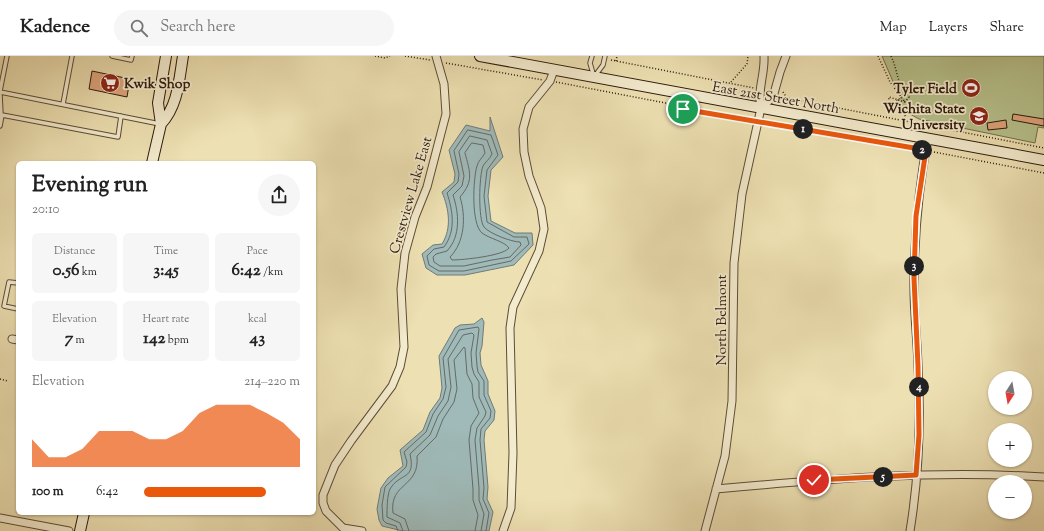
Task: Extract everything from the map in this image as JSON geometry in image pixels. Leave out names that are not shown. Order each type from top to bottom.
[{"type":"main road","points":[[152,161],[161,124],[158,103],[166,56]]},
{"type":"main road","points":[[161,124],[169,115],[174,106],[184,56]]},
{"type":"main road","name":"East 21st Street North","points":[[480,56],[1044,160]]},
{"type":"main road","points":[[80,531],[84,515]]},
{"type":"street","points":[[761,108],[759,88],[764,71],[764,56]]},
{"type":"street","points":[[761,108],[773,97],[786,56]]},
{"type":"street","name":"Crestview Lake East","points":[[362,531],[343,528],[326,511],[323,503],[323,495],[335,465],[350,441],[392,386],[400,367],[404,347],[401,289],[405,253],[415,217],[427,188],[446,114],[444,84],[436,59]]},
{"type":"street","points":[[503,531],[512,508],[513,453],[510,328],[514,306],[539,251],[544,229],[541,208],[529,176],[524,152],[523,129],[530,107],[550,81],[554,70]]},
{"type":"street","name":"North Belmont","points":[[705,531],[725,456],[732,401],[734,263],[742,194],[761,108]]},
{"type":"street","points":[[910,531],[919,435],[914,278],[916,216],[928,138]]},
{"type":"street","points":[[716,489],[814,480],[916,475],[946,474],[1044,477]]},
{"type":"street","points":[[0,518],[69,531]]},
{"type":"lane","points":[[0,126],[0,93],[7,56]]},
{"type":"lane","points":[[63,104],[72,56]]},
{"type":"lane","points":[[114,56],[132,60],[132,56]]},
{"type":"lane","points":[[592,56],[590,63],[594,77]]},
{"type":"lane","points":[[594,77],[603,65],[605,57]]},
{"type":"lane","points":[[0,93],[161,124]]},
{"type":"lane","points":[[1,115],[118,137],[122,116]]},
{"type":"lane","points":[[16,283],[9,282],[4,306],[16,309]]},
{"type":"path","points":[[375,56],[385,58],[390,56]]},
{"type":"path","points":[[405,56],[436,59],[632,96],[683,109],[926,150],[1044,173]]},
{"type":"path","points":[[616,61],[617,56]]},
{"type":"path","points":[[731,82],[747,64],[748,56]]},
{"type":"path","points":[[878,56],[890,82],[905,102]]},
{"type":"path","points":[[891,56],[896,66],[898,83],[909,97],[905,102]]},
{"type":"path","points":[[605,57],[616,61],[759,88]]},
{"type":"path","points":[[783,85],[783,92],[787,98],[1044,148]]},
{"type":"path","points":[[775,91],[783,92]]},
{"type":"path","points":[[905,102],[889,97],[888,110],[903,113],[906,117],[906,121]]},
{"type":"path","points":[[0,379],[8,381]]},
{"type":"green space","points":[[882,56],[1044,56],[1044,128],[1038,127],[1035,143],[919,119],[910,114],[896,101],[903,96],[894,84]]},
{"type":"water","points":[[490,117],[503,157],[491,170],[488,196],[491,221],[515,233],[532,233],[533,245],[514,265],[465,275],[437,275],[426,268],[422,254],[433,245],[442,244],[447,232],[448,212],[442,192],[454,182],[455,174],[449,150],[466,125],[490,131]]},
{"type":"water","points":[[482,318],[484,322],[480,353],[481,365],[488,381],[488,394],[495,411],[494,420],[485,431],[484,440],[488,487],[487,499],[493,512],[489,531],[403,531],[382,526],[377,509],[381,488],[388,478],[403,466],[400,450],[423,430],[430,412],[440,398],[442,388],[439,356],[455,328],[460,325],[474,324]]},
{"type":"building","points":[[92,71],[130,79],[127,97],[89,89]]},
{"type":"building","points":[[1013,114],[1044,119],[1044,126],[1012,120]]},
{"type":"building","points":[[1006,120],[1007,128],[988,130],[987,123]]},
{"type":"place","name":"Kwik Shop","points":[[110,83]]},
{"type":"place","name":"Tyler Field","points":[[971,88]]},
{"type":"place","name":"Wichita State University","points":[[979,116]]},
{"type":"route","points":[[683,109],[926,150],[916,216],[914,278],[919,435],[916,475],[814,480]]}]
